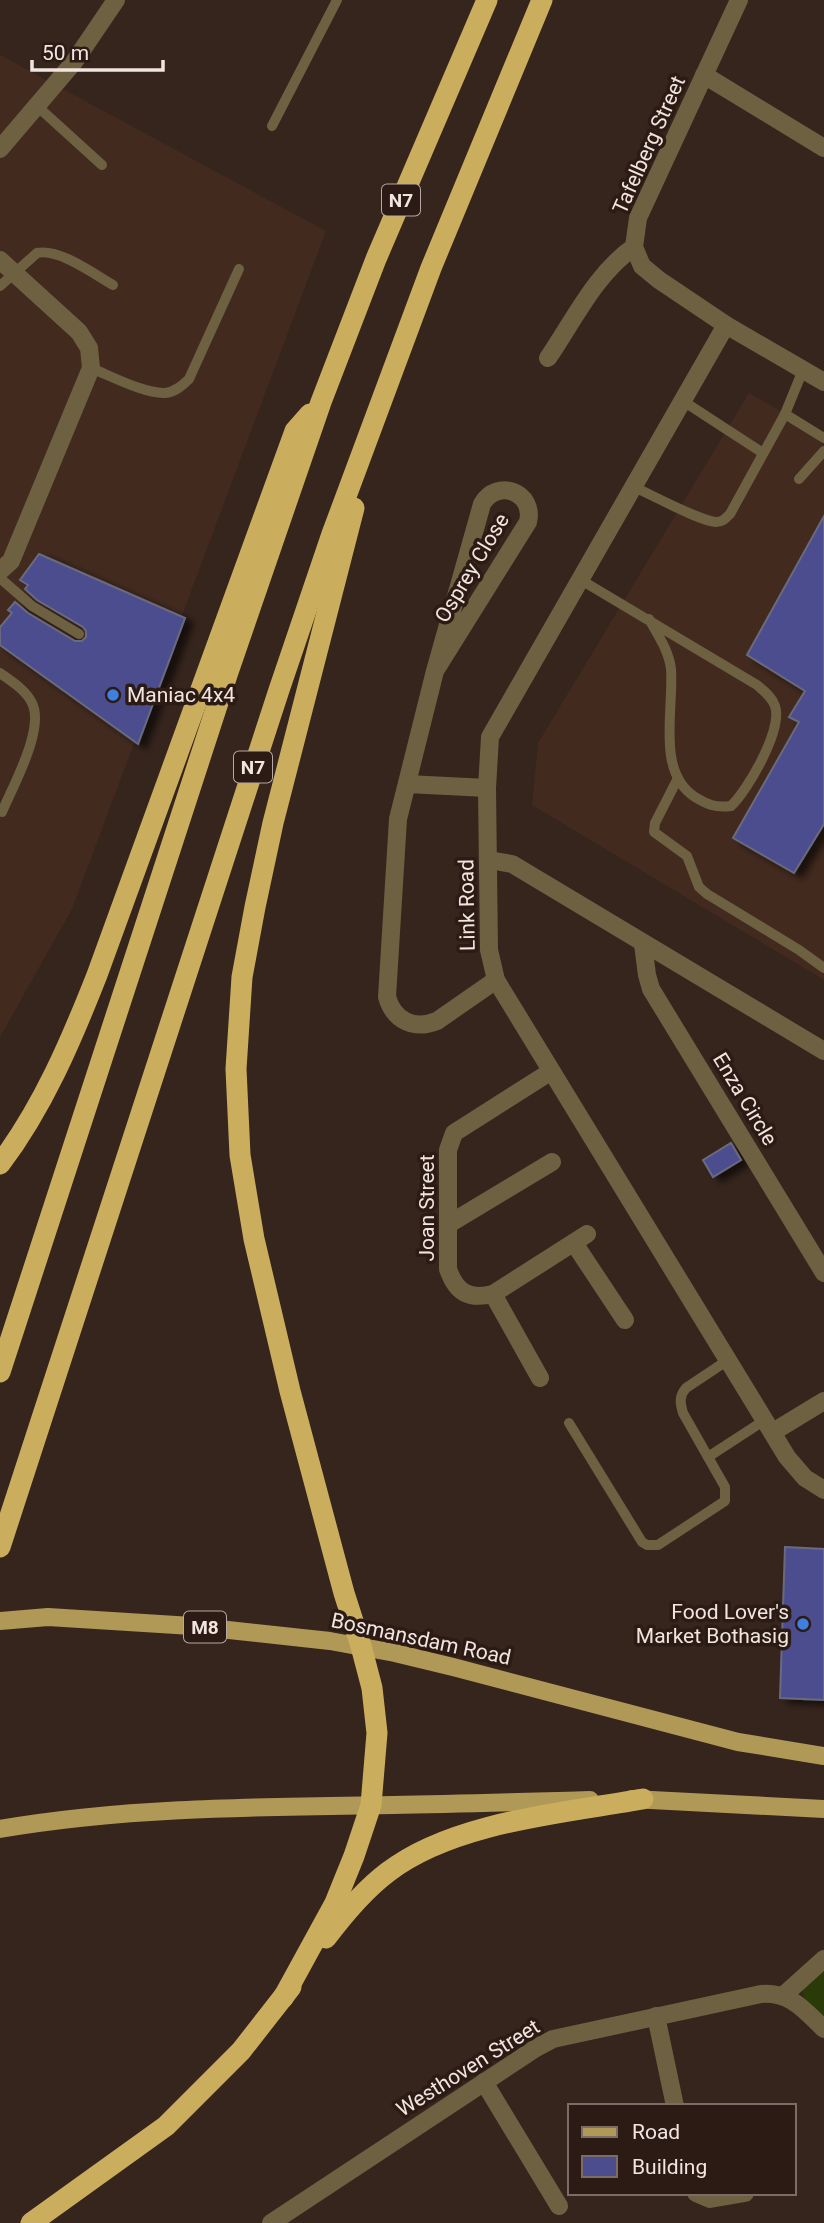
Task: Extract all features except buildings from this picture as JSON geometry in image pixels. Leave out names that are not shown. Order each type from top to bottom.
[{"type":"highway","name":"N7","points":[[0,1372],[227,675],[321,402],[376,259],[487,0]]},
{"type":"highway","name":"N7","points":[[0,1547],[283,676],[356,468],[442,240],[542,0]]},
{"type":"highway","points":[[0,1164],[28,1123],[66,1051],[97,975],[295,431],[321,402]]},
{"type":"highway","points":[[283,1998],[335,1903],[354,1856],[371,1805],[377,1733],[372,1688],[286,1379],[256,1252],[240,1155],[236,1069],[242,977],[255,907],[273,823],[354,507],[358,484],[356,468]]},
{"type":"highway","points":[[31,2223],[166,2126],[241,2051],[334,1927],[388,1871],[435,1844],[464,1834],[523,1820],[643,1799]]},
{"type":"main road","name":"Bosmansdam Road","points":[[0,1620],[48,1617],[290,1635],[361,1646],[453,1667],[738,1742],[824,1756]]},
{"type":"main road","points":[[0,1829],[112,1816],[235,1807],[643,1799],[824,1809]]},
{"type":"street","points":[[0,149],[74,62],[116,0]]},
{"type":"street","name":"Tafelberg Street","points":[[739,0],[638,218],[634,247],[642,266],[659,280],[726,324],[824,382]]},
{"type":"street","points":[[704,75],[824,148]]},
{"type":"street","points":[[548,358],[602,276],[619,257],[634,247]]},
{"type":"street","points":[[0,260],[79,332],[89,348],[91,368],[11,561],[0,571]]},
{"type":"street","name":"Link Road","points":[[726,324],[494,729],[488,747],[487,788],[489,950],[496,980],[550,1072],[787,1457],[799,1471],[824,1490]]},
{"type":"street","name":"Osprey Close","points":[[435,671],[528,522],[528,504],[522,497],[510,491],[496,491],[487,495],[482,504],[435,671],[398,819],[387,997],[398,1018],[409,1023],[427,1025],[437,1021],[496,980]]},
{"type":"street","points":[[407,784],[487,788]]},
{"type":"street","points":[[489,859],[512,864],[824,1051]]},
{"type":"street","name":"Enza Circle","points":[[643,944],[651,989],[824,1273]]},
{"type":"street","name":"Joan Street","points":[[493,1294],[475,1296],[460,1290],[454,1284],[449,1269],[448,1150],[454,1133],[550,1072]]},
{"type":"street","points":[[449,1224],[552,1162]]},
{"type":"street","points":[[540,1378],[493,1294],[581,1238],[625,1320]]},
{"type":"street","points":[[769,1426],[824,1401]]},
{"type":"street","points":[[824,1959],[784,1995],[824,2029]]},
{"type":"street","name":"Westhoven Street","points":[[271,2223],[553,2039],[761,1994],[784,1995]]},
{"type":"street","points":[[656,2016],[675,2104]]},
{"type":"street","points":[[484,2082],[559,2206]]},
{"type":"street","points":[[701,2195],[710,2199],[733,2195]]},
{"type":"lane","points":[[272,126],[337,0]]},
{"type":"lane","points":[[37,106],[102,165]]},
{"type":"lane","points":[[0,286],[37,253],[44,252],[79,265],[113,285]]},
{"type":"lane","points":[[91,368],[151,391],[167,393],[179,388],[189,379],[239,269]]},
{"type":"lane","points":[[634,487],[701,517],[715,522],[723,521],[730,514],[785,414],[803,370]]},
{"type":"lane","points":[[683,401],[763,453]]},
{"type":"lane","points":[[785,414],[824,438]]},
{"type":"lane","points":[[799,480],[824,451]]},
{"type":"lane","points":[[0,578],[32,606],[79,634]]},
{"type":"lane","points":[[581,580],[649,620],[757,685],[775,705],[777,716],[774,736],[742,793],[731,806],[715,807],[705,803],[687,792],[677,780],[672,767],[670,742],[671,668],[666,651],[649,620]]},
{"type":"lane","points":[[0,673],[23,691],[33,703],[37,720],[34,734],[2,812]]},
{"type":"lane","points":[[677,780],[655,823],[654,832],[687,856],[699,887],[707,894],[824,968]]},
{"type":"lane","points":[[569,1423],[632,1529],[647,1545],[658,1545],[723,1504],[726,1497],[725,1488],[683,1412],[680,1398],[686,1388],[728,1360]]},
{"type":"lane","points":[[708,1457],[769,1426]]},
{"type":"shaded area","points":[[0,55],[326,231],[72,909],[0,1037]]},
{"type":"shaded area","points":[[749,393],[824,436],[824,980],[532,805],[538,743]]},
{"type":"green space","points":[[824,1967],[824,2018],[807,2002],[802,1989]]},
{"type":"place","name":"Maniac 4x4","points":[[113,695]]},
{"type":"place","name":"Food Lover's Market Bothasig","points":[[803,1624]]}]
